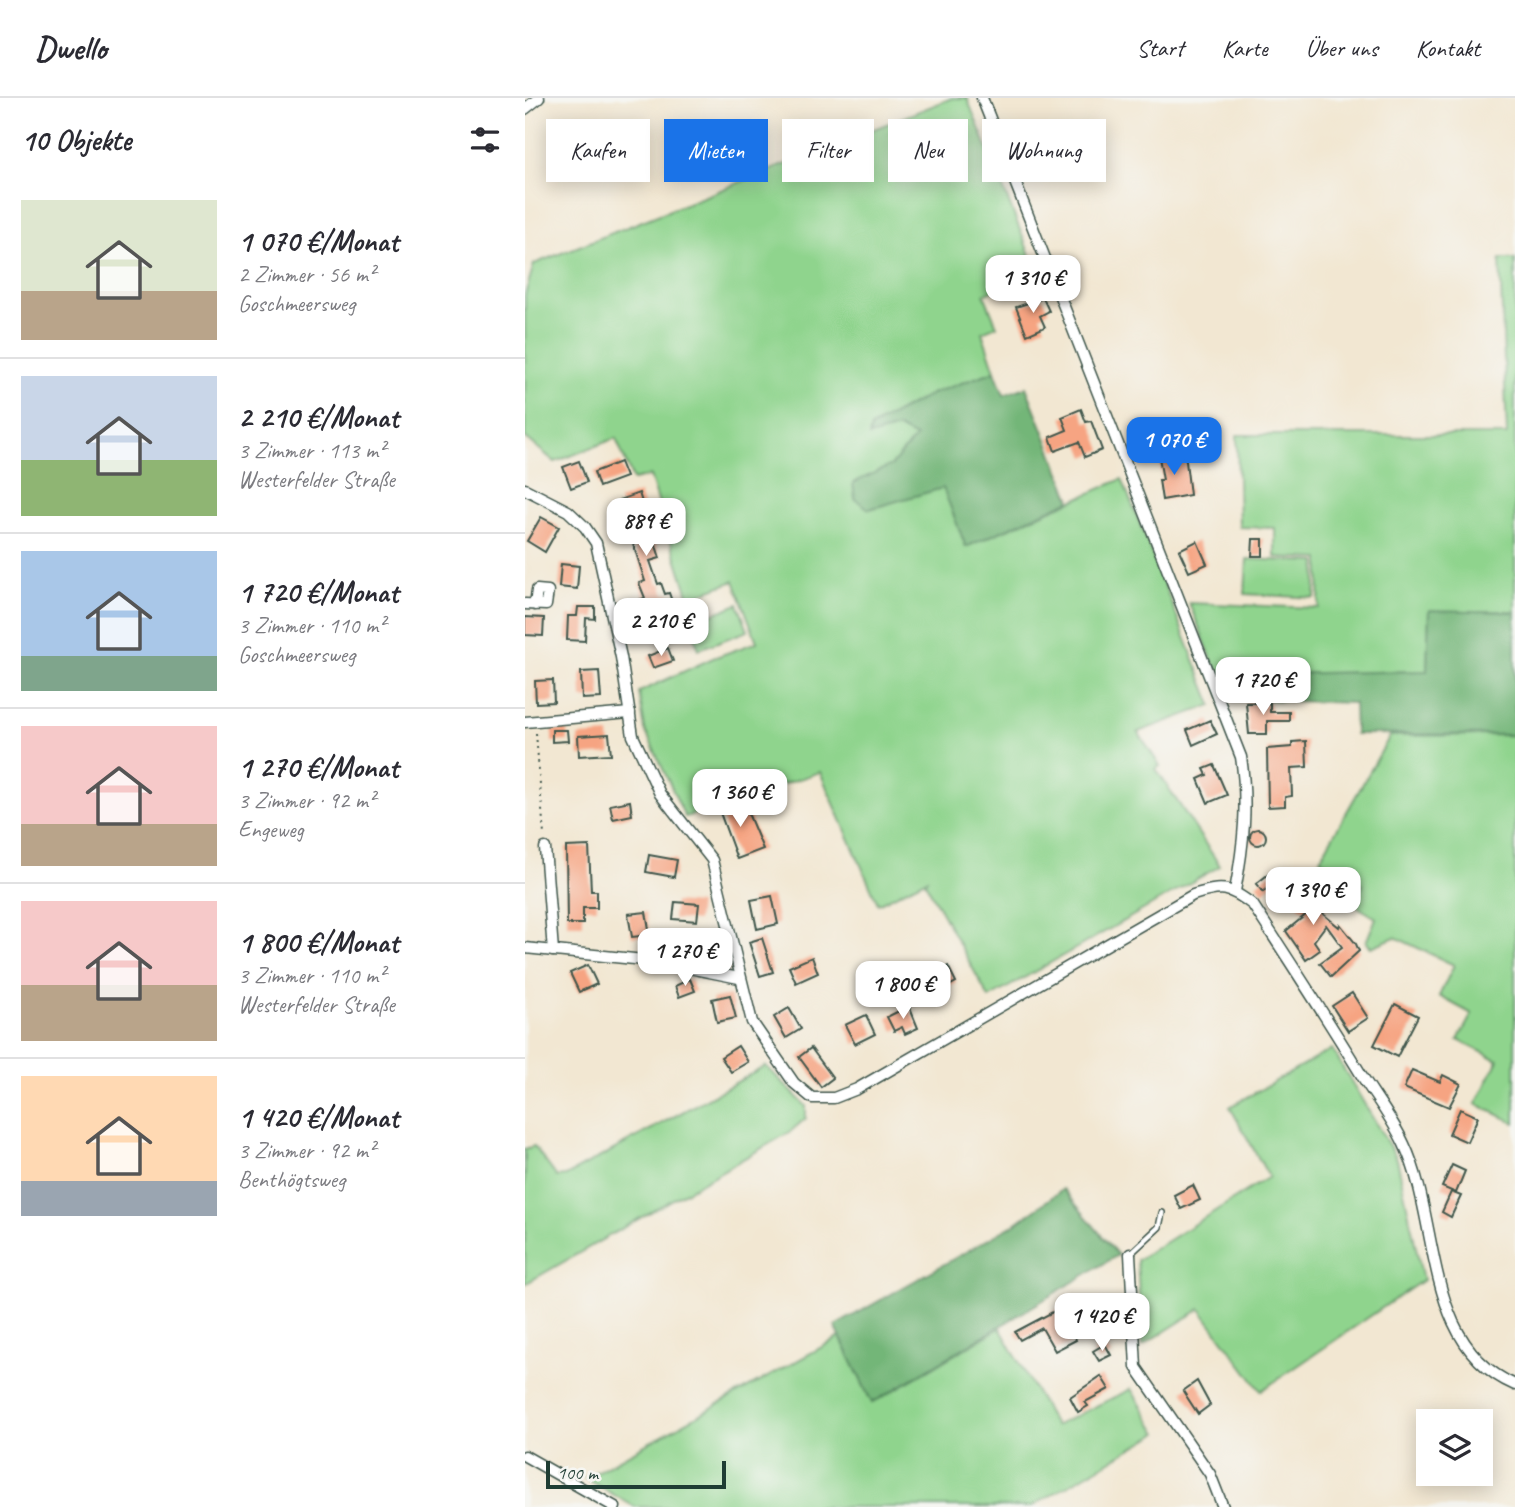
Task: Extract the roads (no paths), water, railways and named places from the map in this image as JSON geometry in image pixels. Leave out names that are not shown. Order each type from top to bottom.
[{"type":"street","points":[[525,109],[539,98]]},
{"type":"street","points":[[982,98],[1241,757],[1247,798],[1243,851],[1235,891]]},
{"type":"street","points":[[525,489],[568,511],[585,527],[596,543],[621,657],[633,736],[660,794],[712,860],[739,978],[752,1021],[794,1083],[812,1098],[834,1098],[857,1089],[1193,895],[1216,887],[1235,891],[1253,905],[1404,1143],[1420,1188],[1439,1279],[1455,1325],[1472,1355],[1502,1380],[1515,1385]]},
{"type":"street","points":[[530,722],[630,713]]},
{"type":"street","points":[[545,848],[553,951]]},
{"type":"street","points":[[525,948],[654,961],[739,978]]},
{"type":"street","points":[[1130,1254],[1136,1367],[1210,1474],[1223,1507]]},
{"type":"street","points":[[525,1456],[615,1507]]},
{"type":"lane","points":[[1130,1254],[1159,1227],[1163,1213]]}]
